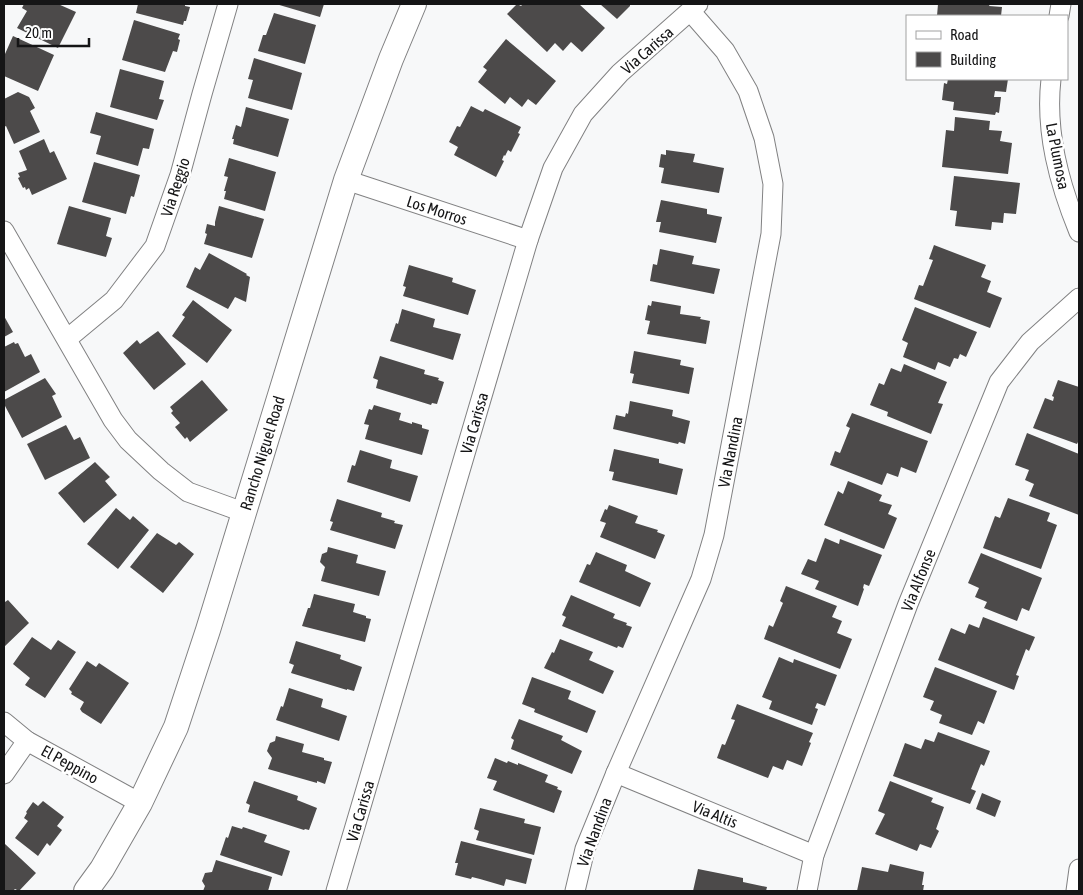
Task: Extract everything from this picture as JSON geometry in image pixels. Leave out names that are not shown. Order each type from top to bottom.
[{"type":"street","name":"Via Reggio","points":[[67,339],[114,300],[155,246],[180,175],[228,4]]},
{"type":"street","name":"Rancho Niguel Road","points":[[86,891],[102,869],[140,803],[176,727],[208,630],[346,180],[391,59],[414,4]]},
{"type":"street","name":"Via Carissa","points":[[336,891],[528,240],[553,168],[583,114],[620,73],[694,8]]},
{"type":"street","name":"Via Nandina","points":[[575,891],[585,849],[616,773],[701,579],[714,535],[771,234],[773,184],[764,138],[748,91],[725,52],[694,8]]},
{"type":"street","name":"La Plumosa","points":[[1051,80],[1049,96],[1052,144],[1062,188],[1079,232]]},
{"type":"street","name":"Los Morros","points":[[346,180],[528,240]]},
{"type":"street","points":[[4,231],[113,420],[128,440],[161,472],[188,492],[243,512]]},
{"type":"street","name":"Via Alfonse","points":[[807,891],[814,855],[908,604],[999,382],[1030,342],[1079,298]]},
{"type":"street","name":"El Peppino","points":[[4,722],[27,741],[140,803]]},
{"type":"street","points":[[4,774],[27,741]]},
{"type":"street","name":"Via Altis","points":[[616,773],[814,855]]},
{"type":"street","points":[[1076,891],[1079,869]]},
{"type":"building","points":[[24,4],[58,4],[76,12],[58,48],[17,28],[27,11],[22,8]]},
{"type":"building","points":[[138,4],[185,4],[185,6],[190,7],[183,25],[136,13]]},
{"type":"building","points":[[276,4],[324,4],[320,17]]},
{"type":"building","points":[[517,4],[521,6],[523,4],[579,4],[605,28],[582,52],[571,42],[563,51],[555,43],[547,52],[507,14]]},
{"type":"building","points":[[600,4],[630,4],[630,6],[617,19]]},
{"type":"building","points":[[938,4],[990,4],[989,6],[1002,7],[1001,15],[937,15]]},
{"type":"building","points":[[274,13],[316,25],[305,64],[258,51],[263,35],[266,35]]},
{"type":"building","points":[[134,20],[180,34],[177,52],[173,51],[165,72],[122,60]]},
{"type":"building","points":[[13,36],[54,55],[38,91],[4,76],[4,53]]},
{"type":"building","points":[[506,39],[556,81],[536,105],[528,99],[522,107],[510,97],[505,104],[478,82],[487,70],[483,67]]},
{"type":"building","points":[[254,58],[302,73],[292,110],[248,98],[253,80],[248,79]]},
{"type":"building","points":[[120,69],[164,81],[159,99],[164,100],[157,120],[110,107]]},
{"type":"building","points":[[948,80],[1008,80],[1006,92],[995,91],[994,97],[1001,97],[999,113],[996,112],[995,115],[953,110],[954,102],[942,100],[944,83],[947,84]]},
{"type":"building","points":[[18,92],[29,97],[35,108],[30,111],[40,132],[14,144],[6,126],[4,127],[4,99]]},
{"type":"building","points":[[471,106],[483,112],[485,109],[521,127],[518,133],[520,134],[511,152],[508,150],[504,155],[502,160],[504,161],[496,177],[454,155],[458,147],[449,142],[457,126],[460,127]]},
{"type":"building","points":[[246,107],[289,119],[278,157],[233,144],[234,139],[232,139],[236,125],[241,127]]},
{"type":"building","points":[[96,112],[154,129],[149,149],[143,148],[138,166],[96,154],[101,136],[90,133]]},
{"type":"building","points":[[955,117],[990,121],[989,130],[1002,131],[1000,141],[1012,143],[1008,174],[942,167],[946,130],[954,131]]},
{"type":"building","points":[[44,139],[50,153],[54,151],[67,179],[32,195],[29,188],[26,190],[25,187],[23,188],[18,178],[20,177],[18,173],[27,170],[19,151]]},
{"type":"building","points":[[666,150],[695,154],[693,162],[724,168],[719,193],[661,183],[664,168],[659,167],[661,154],[666,155]]},
{"type":"building","points":[[229,158],[276,172],[265,211],[224,199],[228,177],[224,176]]},
{"type":"building","points":[[94,162],[140,175],[134,197],[131,196],[126,214],[82,202]]},
{"type":"building","points":[[954,176],[1020,183],[1016,214],[1004,213],[1003,223],[992,222],[991,230],[955,226],[957,211],[950,210]]},
{"type":"building","points":[[661,200],[707,209],[707,214],[722,217],[716,243],[659,232],[661,222],[656,222]]},
{"type":"building","points":[[69,206],[111,218],[106,236],[112,238],[106,257],[57,244]]},
{"type":"building","points":[[219,206],[264,219],[252,258],[204,244],[207,224],[215,226]]},
{"type":"building","points":[[934,245],[986,265],[981,277],[991,281],[987,292],[1002,298],[990,328],[914,299],[919,285],[923,286],[933,260],[929,259]]},
{"type":"building","points":[[660,249],[694,256],[692,264],[720,269],[714,294],[650,281],[653,264],[657,265]]},
{"type":"building","points":[[209,253],[250,277],[246,302],[235,297],[228,309],[186,287],[195,267],[200,270]]},
{"type":"building","points":[[409,265],[453,278],[452,282],[476,290],[468,315],[403,296],[406,287],[403,286]]},
{"type":"building","points":[[193,300],[232,330],[207,363],[172,336],[185,317],[182,315]]},
{"type":"building","points":[[652,301],[681,306],[680,314],[701,317],[700,319],[710,321],[706,344],[647,334],[650,321],[645,320],[648,305],[651,306]]},
{"type":"building","points":[[915,307],[977,332],[966,357],[960,354],[958,359],[954,358],[950,367],[938,362],[935,370],[903,357],[908,343],[902,340]]},
{"type":"building","points":[[402,309],[435,319],[433,327],[461,334],[453,360],[390,341],[396,323],[398,324]]},
{"type":"building","points":[[4,316],[13,332],[4,337]]},
{"type":"building","points":[[158,331],[186,364],[154,390],[123,353],[137,340],[140,344]]},
{"type":"building","points":[[14,342],[15,344],[18,343],[25,357],[31,354],[40,372],[4,392],[4,347]]},
{"type":"building","points":[[634,351],[681,360],[680,365],[694,368],[689,394],[632,383],[634,374],[630,373]]},
{"type":"building","points":[[380,356],[425,370],[424,374],[439,378],[438,380],[444,382],[437,404],[432,403],[431,405],[376,388],[378,380],[373,378]]},
{"type":"building","points":[[904,364],[947,382],[938,403],[943,404],[931,434],[887,416],[888,412],[870,405],[879,383],[884,385],[891,368],[901,372]]},
{"type":"building","points":[[45,378],[56,394],[52,396],[62,417],[22,438],[4,404],[4,400]]},
{"type":"building","points":[[202,380],[228,410],[190,442],[175,427],[180,423],[171,413],[173,411],[170,407]]},
{"type":"building","points":[[1058,380],[1079,387],[1079,440],[1077,444],[1033,428],[1045,398],[1053,401],[1054,397],[1052,396]]},
{"type":"building","points":[[630,401],[673,410],[672,416],[690,421],[685,444],[613,429],[616,415],[625,417],[626,413],[628,414]]},
{"type":"building","points":[[374,405],[401,413],[399,420],[422,425],[422,428],[429,430],[422,455],[365,439],[369,425],[364,424],[369,409],[372,410]]},
{"type":"building","points":[[852,413],[928,441],[916,473],[901,467],[898,477],[887,473],[882,485],[830,465],[835,451],[840,453],[850,428],[846,426]]},
{"type":"building","points":[[66,425],[74,440],[80,437],[90,458],[45,480],[27,444]]},
{"type":"building","points":[[1027,433],[1079,454],[1079,515],[1029,496],[1034,484],[1025,480],[1029,470],[1015,465]]},
{"type":"building","points":[[614,449],[659,459],[659,463],[683,469],[677,495],[612,480],[614,472],[609,471]]},
{"type":"building","points":[[360,450],[392,460],[390,468],[418,476],[410,502],[347,482],[352,465],[355,466]]},
{"type":"building","points":[[95,462],[110,477],[105,481],[117,495],[84,523],[58,493]]},
{"type":"building","points":[[848,481],[882,495],[879,501],[892,505],[888,514],[897,518],[884,549],[824,525],[838,491],[843,494]]},
{"type":"building","points":[[1008,498],[1050,513],[1047,521],[1057,525],[1041,569],[983,548],[995,516],[1000,518]]},
{"type":"building","points":[[337,499],[382,513],[381,517],[403,525],[395,549],[330,530],[333,522],[330,521]]},
{"type":"building","points":[[609,505],[638,516],[635,523],[658,530],[657,532],[665,535],[655,559],[600,537],[606,523],[600,521],[605,509],[607,510]]},
{"type":"building","points":[[116,508],[130,520],[133,516],[149,530],[118,569],[87,544]]},
{"type":"building","points":[[157,533],[176,545],[179,542],[194,554],[163,593],[130,567]]},
{"type":"building","points":[[825,538],[839,544],[840,539],[882,555],[869,586],[864,584],[858,606],[815,589],[819,581],[801,574],[808,559],[816,562]]},
{"type":"building","points":[[328,547],[358,555],[356,563],[386,571],[379,596],[321,581],[325,567],[320,562],[322,554],[327,552]]},
{"type":"building","points":[[596,552],[627,565],[625,571],[651,583],[640,607],[579,582],[587,564],[590,565]]},
{"type":"building","points":[[981,553],[1042,578],[1029,611],[1022,608],[1017,621],[984,608],[987,602],[975,597],[979,588],[968,583]]},
{"type":"building","points":[[786,586],[837,606],[832,617],[842,621],[837,633],[852,639],[840,669],[764,639],[769,625],[773,627],[783,603],[780,601]]},
{"type":"building","points":[[314,594],[355,604],[353,612],[371,619],[365,642],[302,626]]},
{"type":"building","points":[[571,595],[615,614],[613,618],[632,627],[623,648],[618,646],[617,648],[562,626],[566,617],[562,615]]},
{"type":"building","points":[[8,600],[29,623],[4,647],[4,601]]},
{"type":"building","points":[[983,617],[1035,637],[1029,651],[1026,649],[1016,675],[1019,676],[1014,690],[938,660],[951,628],[965,634],[969,624],[979,628]]},
{"type":"building","points":[[32,637],[51,650],[58,640],[76,652],[45,698],[25,685],[30,678],[13,664]]},
{"type":"building","points":[[560,639],[593,652],[589,660],[614,671],[603,694],[544,668],[552,652],[554,653]]},
{"type":"building","points":[[296,641],[341,655],[340,659],[362,667],[354,691],[291,673],[294,665],[289,663]]},
{"type":"building","points":[[779,657],[793,663],[794,659],[837,675],[825,706],[817,703],[815,708],[818,709],[812,725],[769,709],[772,701],[762,697]]},
{"type":"building","points":[[87,661],[96,667],[99,663],[129,683],[101,724],[82,712],[80,709],[84,702],[71,694],[72,692],[69,689]]},
{"type":"building","points":[[935,667],[997,691],[984,724],[978,721],[972,735],[939,723],[942,715],[930,710],[934,701],[923,697]]},
{"type":"building","points":[[532,677],[571,691],[568,699],[596,711],[587,733],[534,712],[535,709],[522,704]]},
{"type":"building","points":[[289,688],[323,699],[321,707],[347,716],[339,741],[276,720],[281,706],[283,707]]},
{"type":"building","points":[[737,704],[813,733],[802,766],[787,760],[783,770],[773,766],[768,778],[717,758],[722,744],[725,745],[735,720],[731,719]]},
{"type":"building","points":[[519,719],[563,736],[561,740],[582,751],[572,774],[511,749],[514,740],[511,738]]},
{"type":"building","points":[[938,732],[990,751],[984,766],[981,764],[971,789],[976,791],[970,804],[893,776],[905,743],[921,749],[925,739],[934,742]]},
{"type":"building","points":[[276,736],[304,744],[302,752],[332,762],[325,784],[268,769],[272,758],[267,751],[270,743],[275,741]]},
{"type":"building","points":[[495,758],[507,763],[508,761],[518,765],[518,763],[548,775],[545,782],[558,787],[557,789],[562,791],[554,813],[493,790],[497,781],[487,778]]},
{"type":"building","points":[[254,781],[298,796],[297,800],[317,808],[309,830],[248,812],[250,805],[246,803]]},
{"type":"building","points":[[890,781],[933,798],[931,802],[944,807],[936,829],[939,831],[931,848],[920,844],[917,851],[875,834],[885,814],[878,811]]},
{"type":"building","points":[[982,793],[1001,801],[995,817],[976,809]]},
{"type":"building","points":[[43,801],[64,817],[57,826],[62,830],[50,846],[47,843],[38,856],[15,838],[28,821],[24,818],[33,802],[38,806]]},
{"type":"building","points":[[480,808],[525,819],[524,823],[541,827],[534,855],[476,840],[479,831],[474,829]]},
{"type":"building","points":[[232,826],[242,829],[243,827],[267,835],[264,842],[290,851],[282,876],[220,855]]},
{"type":"building","points":[[461,841],[532,859],[526,884],[506,879],[504,886],[472,877],[471,879],[455,875],[458,863],[455,863]]},
{"type":"building","points":[[5,844],[36,873],[19,891],[15,889],[13,891],[4,891]]},
{"type":"building","points":[[216,860],[272,877],[268,891],[203,891],[205,886],[202,881],[205,873],[212,872]]},
{"type":"building","points":[[890,864],[924,872],[923,891],[857,891],[862,867],[888,872]]},
{"type":"building","points":[[698,869],[743,878],[743,882],[767,887],[766,891],[693,891]]}]
